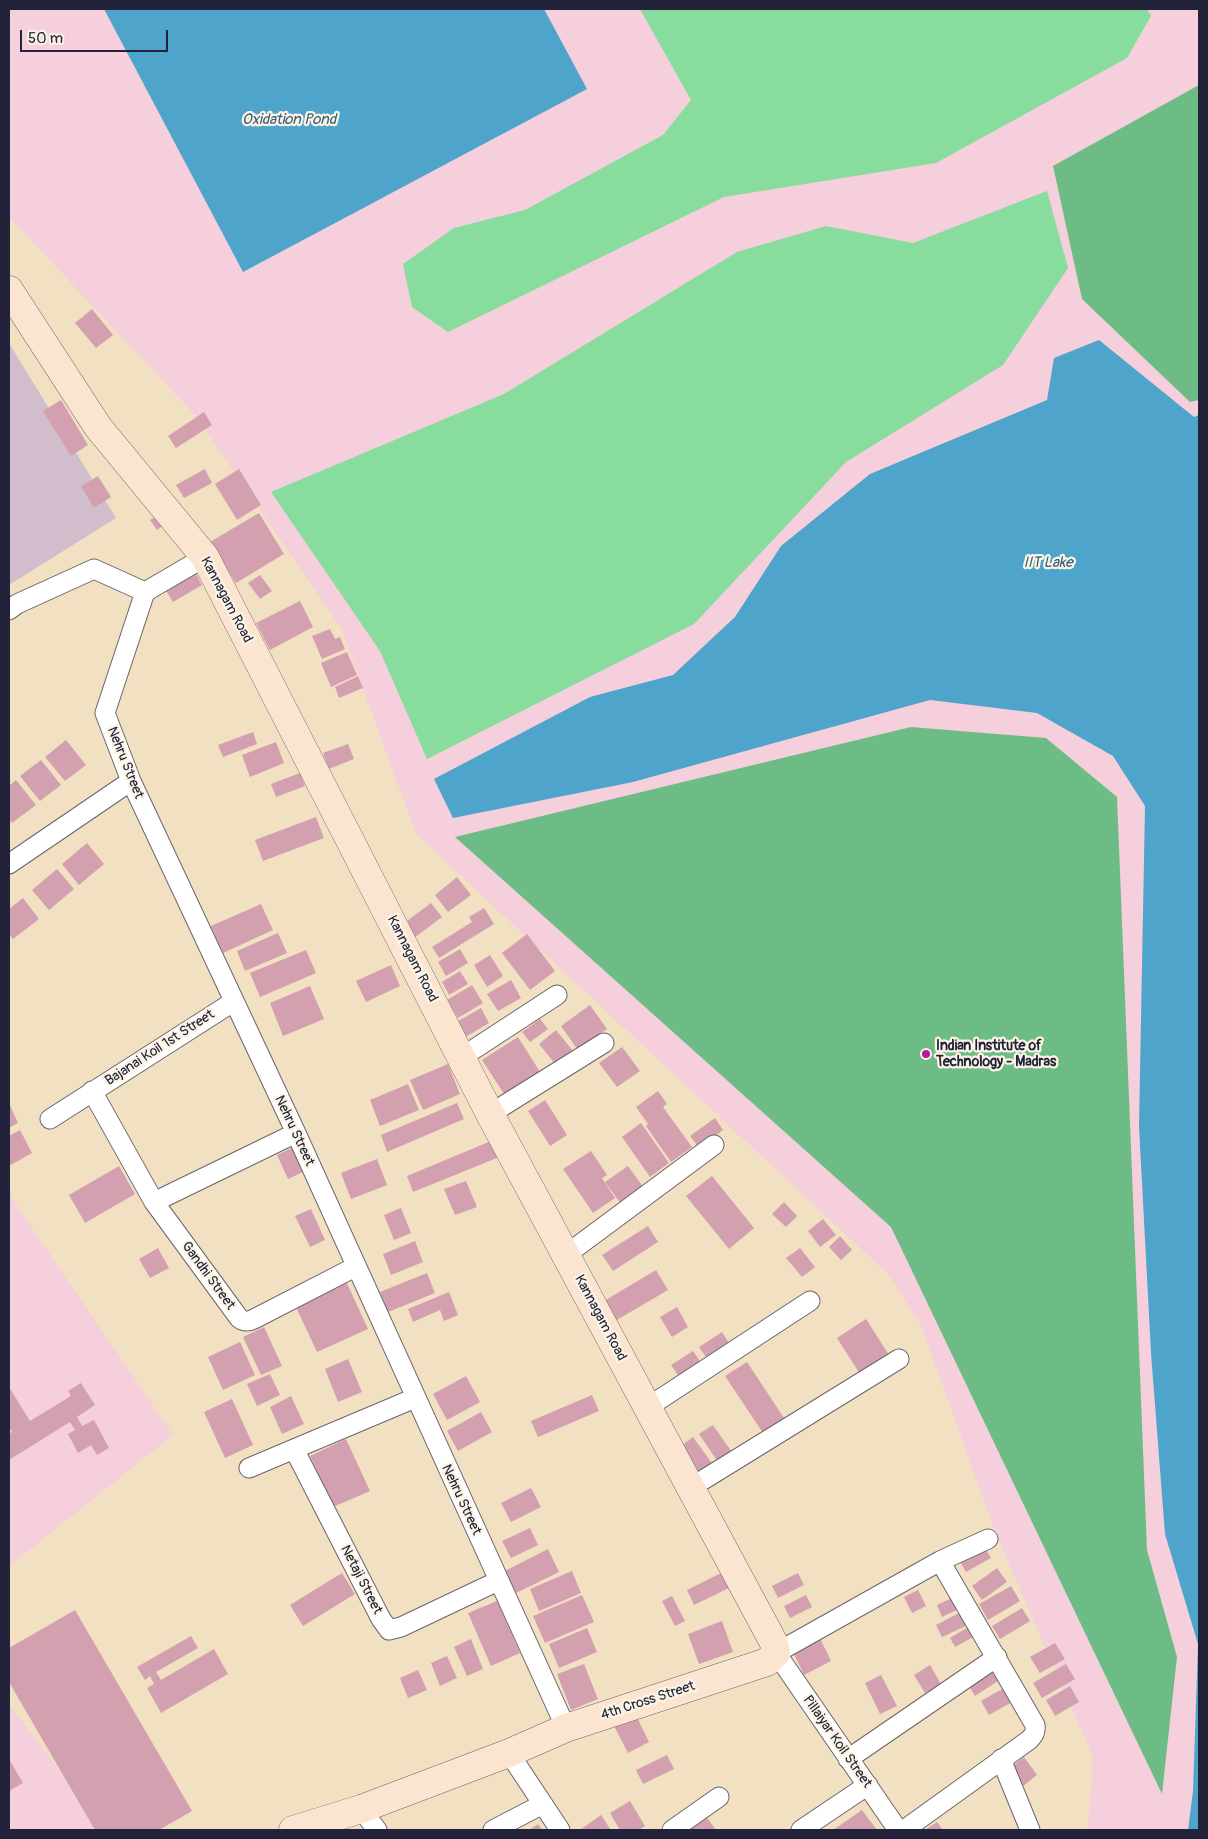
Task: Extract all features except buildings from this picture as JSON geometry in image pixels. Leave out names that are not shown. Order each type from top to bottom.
[{"type":"street","name":"Kannagam Road","points":[[9,290],[98,427],[205,557],[490,1114],[567,1254],[774,1644],[776,1653]]},
{"type":"street","points":[[9,610],[17,604],[94,569],[145,592],[205,557]]},
{"type":"street","name":"Nehru Street","points":[[145,592],[105,713],[131,781],[296,1133],[355,1267],[566,1728]]},
{"type":"street","points":[[9,864],[131,781]]},
{"type":"street","points":[[462,1057],[557,996]]},
{"type":"street","name":"Bajanai Koil 1st Street","points":[[154,1202],[92,1091],[233,1002]]},
{"type":"street","points":[[490,1114],[604,1043]]},
{"type":"street","points":[[50,1119],[92,1091]]},
{"type":"street","points":[[154,1202],[296,1133]]},
{"type":"street","points":[[567,1254],[714,1145]]},
{"type":"street","name":"Gandhi Street","points":[[154,1202],[242,1321],[246,1322],[254,1319],[355,1267]]},
{"type":"street","points":[[648,1407],[810,1301]]},
{"type":"street","points":[[690,1488],[899,1359]]},
{"type":"street","points":[[249,1468],[415,1398]]},
{"type":"street","name":"Netaji Street","points":[[294,1449],[381,1619],[390,1630],[401,1627],[498,1581]]},
{"type":"street","name":"4th Cross Street","points":[[303,1829],[509,1752],[566,1728],[767,1662],[776,1653],[940,1561],[988,1539]]},
{"type":"street","points":[[904,1830],[1029,1740],[1036,1730],[997,1657],[940,1561]]},
{"type":"street","name":"Pillaiyar Koil Street","points":[[776,1653],[898,1830]]},
{"type":"street","points":[[848,1759],[997,1657]]},
{"type":"street","points":[[509,1752],[560,1830]]},
{"type":"street","points":[[1001,1759],[1030,1830]]},
{"type":"street","points":[[801,1830],[868,1784]]},
{"type":"street","points":[[672,1830],[719,1797]]},
{"type":"street","points":[[493,1830],[543,1804]]},
{"type":"street","points":[[361,1808],[376,1830]]},
{"type":"shaded area","name":"Indian Institute of Technology - Madras","points":[[9,9],[1199,9],[1199,1830],[1088,1830],[1093,1757],[995,1532],[922,1327],[888,1274],[416,834],[341,628],[196,416],[9,217]]},
{"type":"shaded area","points":[[9,343],[116,518],[9,585]]},
{"type":"shaded area","points":[[9,1194],[173,1435],[9,1566]]},
{"type":"shaded area","points":[[9,1704],[105,1830],[9,1830]]},
{"type":"green space","points":[[640,9],[1147,9],[1151,16],[1127,58],[936,163],[724,197],[448,332],[412,307],[403,264],[454,228],[525,210],[663,135],[691,100]]},
{"type":"green space","points":[[1199,85],[1199,400],[1190,402],[1082,299],[1053,166]]},
{"type":"green space","points":[[1047,191],[1068,268],[1003,365],[846,462],[694,624],[427,759],[380,651],[271,492],[504,394],[737,252],[826,226],[913,243]]},
{"type":"green space","points":[[911,727],[1046,738],[1117,797],[1147,1550],[1177,1657],[1162,1794],[891,1227],[455,837]]},
{"type":"water","name":"Oxidation Pond","points":[[104,9],[544,9],[587,89],[243,272]]},
{"type":"water","name":"IIT Lake","points":[[1099,340],[1194,417],[1199,415],[1199,1830],[1188,1830],[1193,1791],[1198,1644],[1165,1534],[1151,1353],[1139,1126],[1145,806],[1113,756],[1037,713],[930,700],[633,782],[453,818],[434,779],[590,697],[673,675],[735,617],[781,546],[870,474],[1047,400],[1054,358]]},
{"type":"place","name":"Indian Institute of Technology - Madras","points":[[926,1054]]}]
